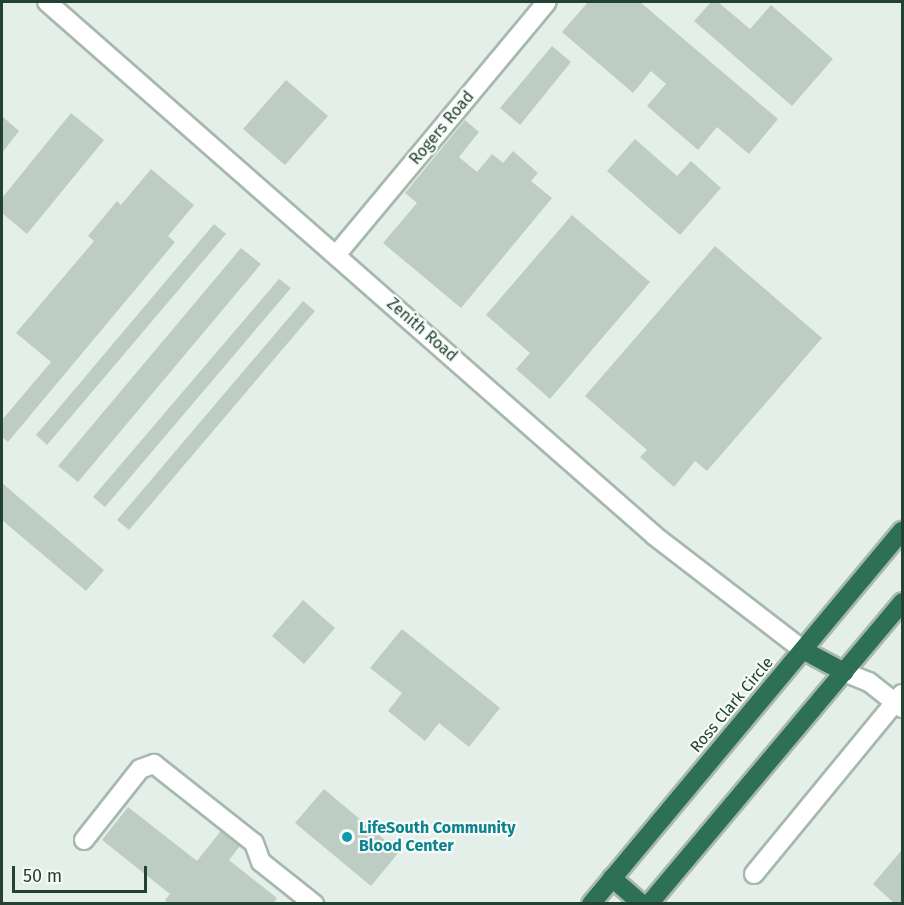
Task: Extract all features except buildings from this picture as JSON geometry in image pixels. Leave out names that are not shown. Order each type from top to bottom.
[{"type":"highway","name":"Ross Clark Circle","points":[[591,903],[903,531]]},
{"type":"highway","points":[[649,903],[903,602]]},
{"type":"highway","points":[[803,650],[844,672]]},
{"type":"highway","points":[[612,878],[642,903]]},
{"type":"street","name":"Zenith Road","points":[[47,2],[655,536],[803,650]]},
{"type":"street","name":"Rogers Road","points":[[336,255],[547,2]]},
{"type":"street","points":[[754,874],[900,702],[869,682],[844,672]]},
{"type":"street","points":[[84,840],[140,769],[154,764],[254,843],[261,862],[315,903]]},
{"type":"place","name":"LifeSouth Community Blood Center","points":[[347,837]]}]
